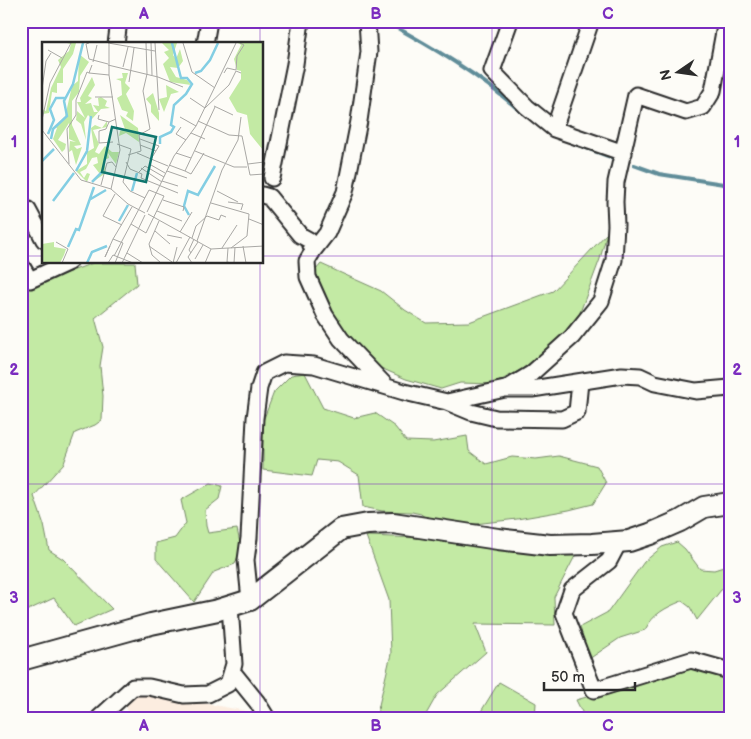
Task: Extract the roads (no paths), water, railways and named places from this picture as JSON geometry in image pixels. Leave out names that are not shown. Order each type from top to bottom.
[{"type":"main road","points":[[21,660],[150,624],[218,610],[250,600],[341,529],[393,522],[498,539],[550,545],[592,544],[629,541],[650,534],[704,507],[730,503]]},
{"type":"street","points":[[116,42],[119,21]]},
{"type":"street","points":[[206,42],[209,21]]},
{"type":"street","points":[[272,178],[295,64],[301,21]]},
{"type":"street","points":[[367,21],[369,52],[359,121],[345,192],[327,233],[307,261],[308,277],[325,315],[341,339],[386,386]]},
{"type":"street","points":[[510,21],[492,71],[527,107],[554,129],[624,153]]},
{"type":"street","points":[[554,129],[591,21]]},
{"type":"street","points":[[505,389],[531,374],[572,338],[601,301],[614,260],[616,182],[636,95],[686,112],[703,107],[713,90],[726,21]]},
{"type":"street","points":[[264,196],[269,197],[300,235],[309,240],[313,251]]},
{"type":"street","points":[[21,205],[28,210],[42,236]]},
{"type":"street","points":[[21,265],[30,280],[66,264]]},
{"type":"street","points":[[250,600],[246,560],[250,538],[255,418],[259,388],[264,373],[284,363],[314,365],[447,402],[471,412],[496,418],[562,419],[577,412],[580,382]]},
{"type":"street","points":[[447,402],[505,389],[532,389],[622,375],[640,376],[655,383],[696,391],[730,388]]},
{"type":"street","points":[[619,542],[609,561],[572,590],[564,613],[594,690],[691,660],[730,671]]},
{"type":"street","points":[[99,718],[133,687],[149,687],[184,695],[208,694],[228,684],[234,664],[230,606]]},
{"type":"street","points":[[232,671],[257,702],[267,718]]},
{"type":"street","points":[[119,701],[119,718]]},
{"type":"waterway","points":[[385,21],[438,51],[489,85],[520,111]]},
{"type":"waterway","points":[[570,142],[618,160]]},
{"type":"waterway","points":[[634,165],[659,174],[730,185]]}]
